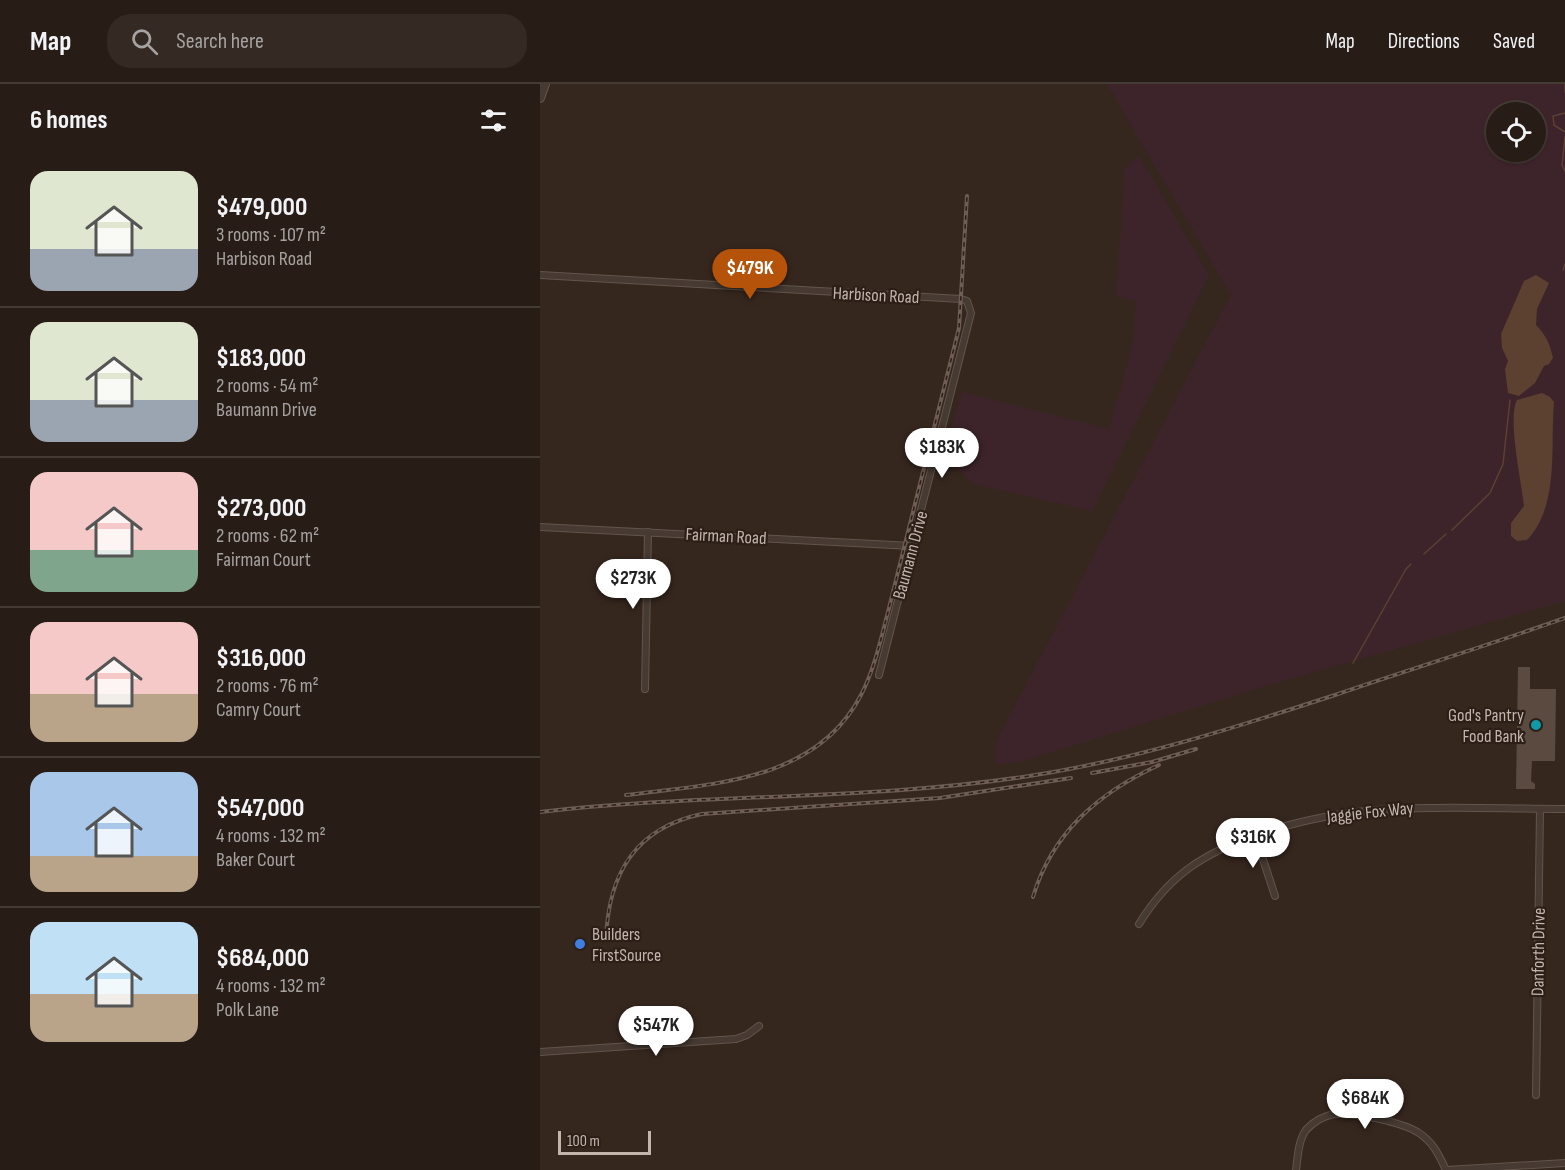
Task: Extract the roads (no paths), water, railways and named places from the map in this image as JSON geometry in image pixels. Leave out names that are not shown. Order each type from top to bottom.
[{"type":"street","points":[[540,98],[545,84]]},
{"type":"street","name":"Harbison Road","points":[[540,275],[961,299]]},
{"type":"street","name":"Baumann Drive","points":[[879,675],[970,313],[969,305],[961,299]]},
{"type":"street","name":"Fairman Road","points":[[540,527],[912,546]]},
{"type":"street","points":[[645,690],[648,532]]},
{"type":"street","name":"Jaggie Fox Way","points":[[1140,924],[1164,890],[1190,866],[1221,848],[1303,819],[1380,808],[1419,806],[1565,809]]},
{"type":"street","name":"Danforth Drive","points":[[1536,1095],[1540,809]]},
{"type":"street","points":[[1255,835],[1275,896]]},
{"type":"street","points":[[540,1052],[736,1040],[759,1026]]},
{"type":"street","points":[[1296,1170],[1299,1145],[1306,1130],[1320,1118],[1335,1114],[1403,1125],[1420,1134],[1436,1149],[1446,1170],[1565,1163]]},
{"type":"waterway","points":[[1565,84],[1565,92]]},
{"type":"waterway","points":[[1565,113],[1553,116],[1554,125],[1565,132]]},
{"type":"waterway","points":[[1565,137],[1562,165],[1565,171]]},
{"type":"waterway","points":[[1563,270],[1565,264]]},
{"type":"waterway","points":[[1452,530],[1490,493],[1503,464],[1510,400]]},
{"type":"waterway","points":[[1424,554],[1446,534]]},
{"type":"waterway","points":[[1353,663],[1411,564]]},
{"type":"railway","points":[[626,795],[726,781],[759,774],[790,762],[817,746],[842,724],[861,695],[882,636],[959,328],[967,196]]},
{"type":"railway","points":[[540,812],[662,802],[907,790],[968,784],[1068,769],[1145,752],[1221,731],[1565,618]]},
{"type":"railway","points":[[1092,773],[1152,762],[1196,749]]},
{"type":"railway","points":[[1033,897],[1052,853],[1080,818],[1116,788],[1159,765]]},
{"type":"railway","points":[[606,940],[612,894],[630,858],[659,830],[679,821],[702,814],[940,798],[1071,778]]},
{"type":"place","name":"God's Pantry Food Bank","points":[[1536,725]]},
{"type":"place","name":"Builders FirstSource","points":[[580,944]]}]
